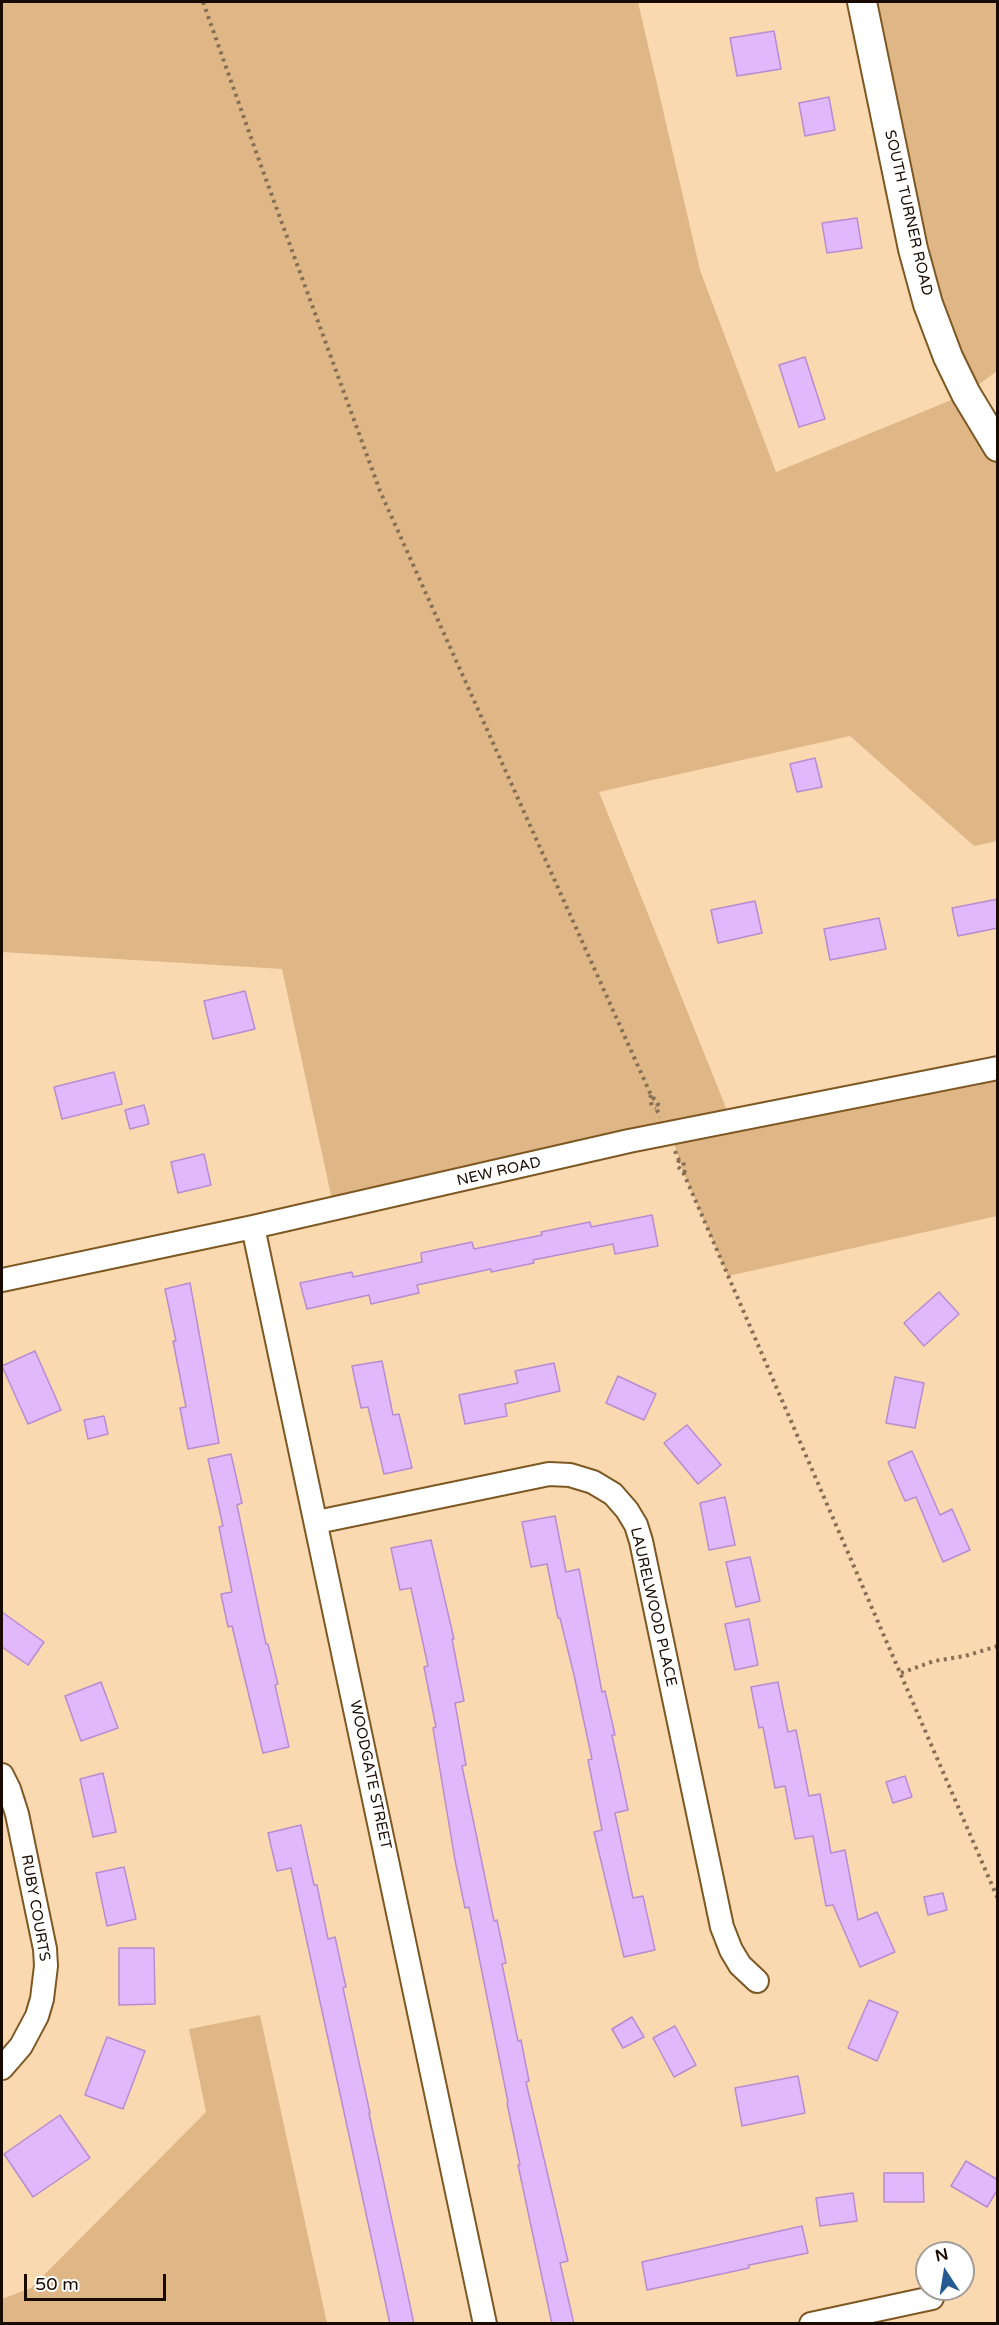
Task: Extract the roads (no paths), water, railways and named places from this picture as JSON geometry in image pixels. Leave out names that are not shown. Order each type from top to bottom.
[{"type":"street","name":"SOUTH TURNER ROAD","points":[[862,2],[913,249],[928,304],[948,357],[966,394],[998,447]]},
{"type":"street","name":"NEW ROAD","points":[[2,1281],[253,1227],[629,1141],[998,1068]]},
{"type":"street","name":"WOODGATE STREET","points":[[253,1227],[485,2324]]},
{"type":"street","name":"LAURELWOOD PLACE","points":[[317,1522],[549,1474],[570,1475],[593,1482],[613,1494],[636,1525],[641,1541],[722,1927],[740,1965],[757,1980]]},
{"type":"street","name":"RUBY COURTS","points":[[2,1775],[17,1814],[45,1949],[46,1966],[42,1999],[37,2016],[21,2046],[2,2068]]},
{"type":"street","points":[[811,2324],[918,2301]]}]
